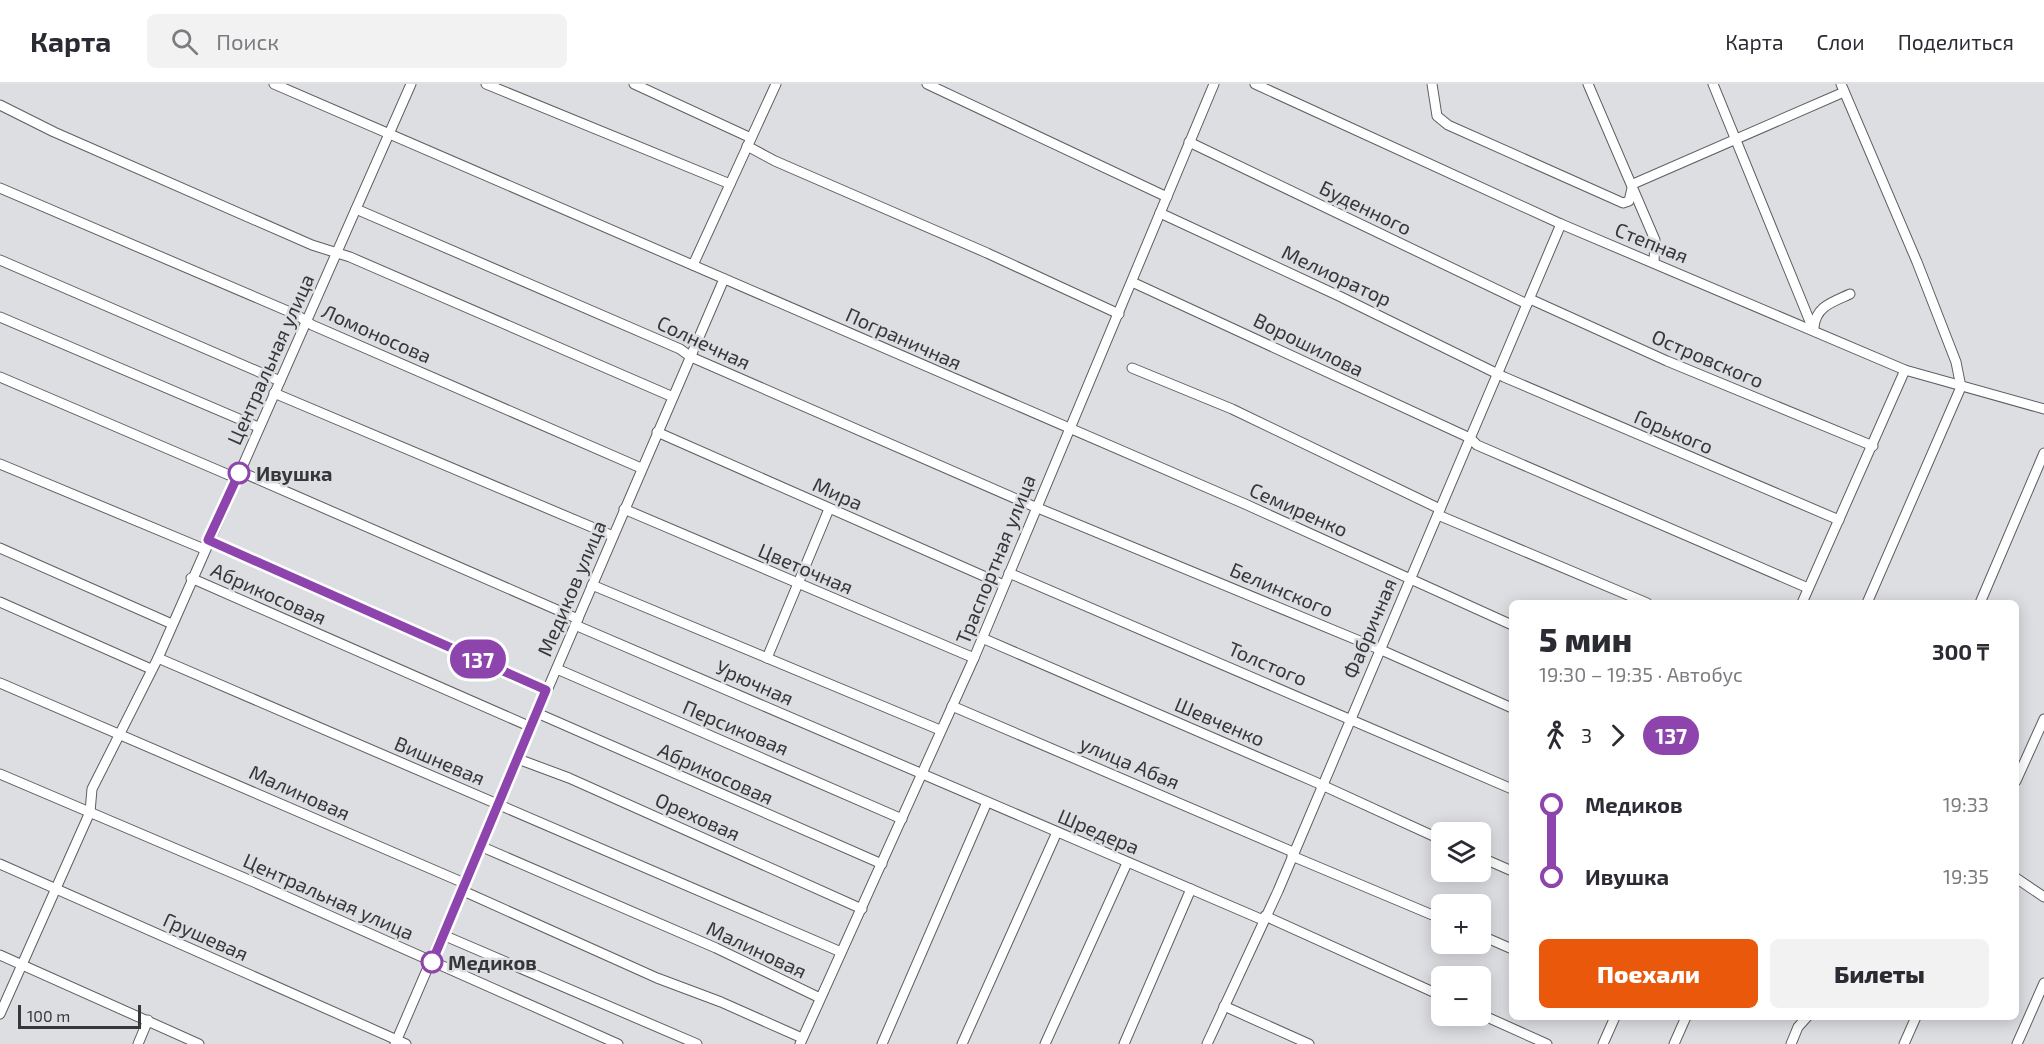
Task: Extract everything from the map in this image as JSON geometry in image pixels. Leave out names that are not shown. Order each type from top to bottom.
[{"type":"street","name":"Пограничная","points":[[274,84],[1069,430]]},
{"type":"street","name":"Центральная улица","points":[[90,812],[92,789],[158,658],[171,624],[411,84]]},
{"type":"street","points":[[486,84],[730,184]]},
{"type":"street","points":[[634,84],[749,142],[775,161],[987,253],[1119,314]]},
{"type":"street","points":[[693,265],[776,84]]},
{"type":"street","points":[[927,84],[1167,197]]},
{"type":"street","name":"Траспортная улица","points":[[801,1041],[974,658],[1214,84]]},
{"type":"street","name":"Степная","points":[[1255,84],[1561,224],[1814,329],[1905,370],[2044,409]]},
{"type":"street","points":[[1432,84],[1437,116],[1448,125],[1623,203],[1629,201],[1633,184]]},
{"type":"street","points":[[1588,84],[1633,184],[1655,240],[1654,262]]},
{"type":"street","points":[[1713,84],[1814,329]]},
{"type":"street","points":[[1633,184],[1843,88],[1917,262],[1956,362],[1961,387],[1868,600]]},
{"type":"street","points":[[0,105],[54,132],[673,397]]},
{"type":"street","name":"Буденного","points":[[1189,142],[1528,302]]},
{"type":"street","name":"Ломоносова","points":[[0,189],[306,320],[641,468]]},
{"type":"street","name":"Солнечная","points":[[356,209],[1036,507]]},
{"type":"street","name":"Мелиоратор","points":[[1160,213],[1497,372]]},
{"type":"street","name":"Фабричная","points":[[1207,1044],[1292,854],[1561,224]]},
{"type":"street","points":[[0,260],[280,381]]},
{"type":"street","name":"Медиков улица","points":[[400,1043],[546,690],[724,279]]},
{"type":"street","name":"Ворошилова","points":[[1132,282],[1470,438],[1478,445],[1808,588]]},
{"type":"street","points":[[1814,329],[1818,312],[1826,304],[1850,294]]},
{"type":"street","name":"Островского","points":[[1528,302],[1873,446]]},
{"type":"street","points":[[0,317],[258,427]]},
{"type":"street","points":[[1132,368],[1223,405],[1439,512],[1640,600]]},
{"type":"street","points":[[1803,600],[1905,370]]},
{"type":"street","name":"Горького","points":[[1497,372],[1839,520]]},
{"type":"street","points":[[0,377],[238,475],[577,622]]},
{"type":"street","points":[[274,393],[613,536]]},
{"type":"street","name":"Семиренко","points":[[1069,430],[1245,504],[1509,624]]},
{"type":"street","name":"Мира","points":[[657,432],[1004,585]]},
{"type":"street","points":[[1981,600],[2044,453]]},
{"type":"street","points":[[0,464],[206,545],[546,690]]},
{"type":"street","name":"Белинского","points":[[1036,507],[1379,649],[1509,707]]},
{"type":"street","name":"Цветочная","points":[[624,509],[974,658]]},
{"type":"street","points":[[767,658],[829,509]]},
{"type":"street","points":[[0,548],[171,624]]},
{"type":"street","name":"Толстого","points":[[1009,573],[1349,717],[1509,788]]},
{"type":"street","name":"Абрикосовая","points":[[191,579],[531,727]]},
{"type":"street","points":[[592,585],[940,730]]},
{"type":"street","points":[[0,602],[152,669]]},
{"type":"street","name":"Урючная","points":[[577,622],[920,774]]},
{"type":"street","name":"Шевченко","points":[[982,638],[1431,835]]},
{"type":"street","name":"Вишневая","points":[[158,658],[842,952]]},
{"type":"street","name":"Персиковая","points":[[557,669],[902,819]]},
{"type":"street","points":[[0,683],[121,734]]},
{"type":"street","name":"улица Абая","points":[[952,706],[1431,914]]},
{"type":"street","name":"Абрикосовая","points":[[537,712],[882,864]]},
{"type":"street","points":[[2019,774],[2044,719]]},
{"type":"street","name":"Малиновая","points":[[121,734],[463,887],[657,978],[721,1002],[801,1041]]},
{"type":"street","name":"Ореховая","points":[[518,759],[569,778],[862,909]]},
{"type":"street","name":"Центральная улица","points":[[0,774],[618,1044]]},
{"type":"street","name":"Шредера","points":[[920,774],[1127,863],[1264,918],[1431,991]]},
{"type":"street","points":[[882,1044],[987,802]]},
{"type":"street","points":[[0,1014],[90,812]]},
{"type":"street","points":[[962,1044],[1057,832]]},
{"type":"street","name":"Малиновая","points":[[480,846],[716,948],[820,998]]},
{"type":"street","points":[[1491,862],[1509,870]]},
{"type":"street","points":[[1045,1044],[1127,863]]},
{"type":"street","name":"Грушевая","points":[[0,864],[400,1043]]},
{"type":"street","points":[[2019,880],[2044,897]]},
{"type":"street","points":[[1124,1044],[1191,889]]},
{"type":"street","points":[[443,935],[697,1044]]},
{"type":"street","points":[[1491,940],[1509,948]]},
{"type":"street","points":[[0,955],[199,1044]]},
{"type":"street","points":[[2017,1044],[2044,983]]},
{"type":"street","points":[[1224,1006],[1310,1044]]},
{"type":"street","points":[[1491,1019],[1547,1044]]},
{"type":"street","points":[[138,1044],[148,1020]]},
{"type":"street","points":[[1603,1044],[1615,1020]]},
{"type":"street","points":[[1674,1044],[1685,1020]]},
{"type":"street","points":[[1791,1044],[1805,1020]]},
{"type":"street","points":[[1904,1044],[1915,1020]]},
{"type":"bus line","name":"137","points":[[239,473],[208,540],[546,690],[432,962]]},
{"type":"place","name":"Ивушка","points":[[239,473]]},
{"type":"place","name":"Медиков","points":[[432,962]]}]
